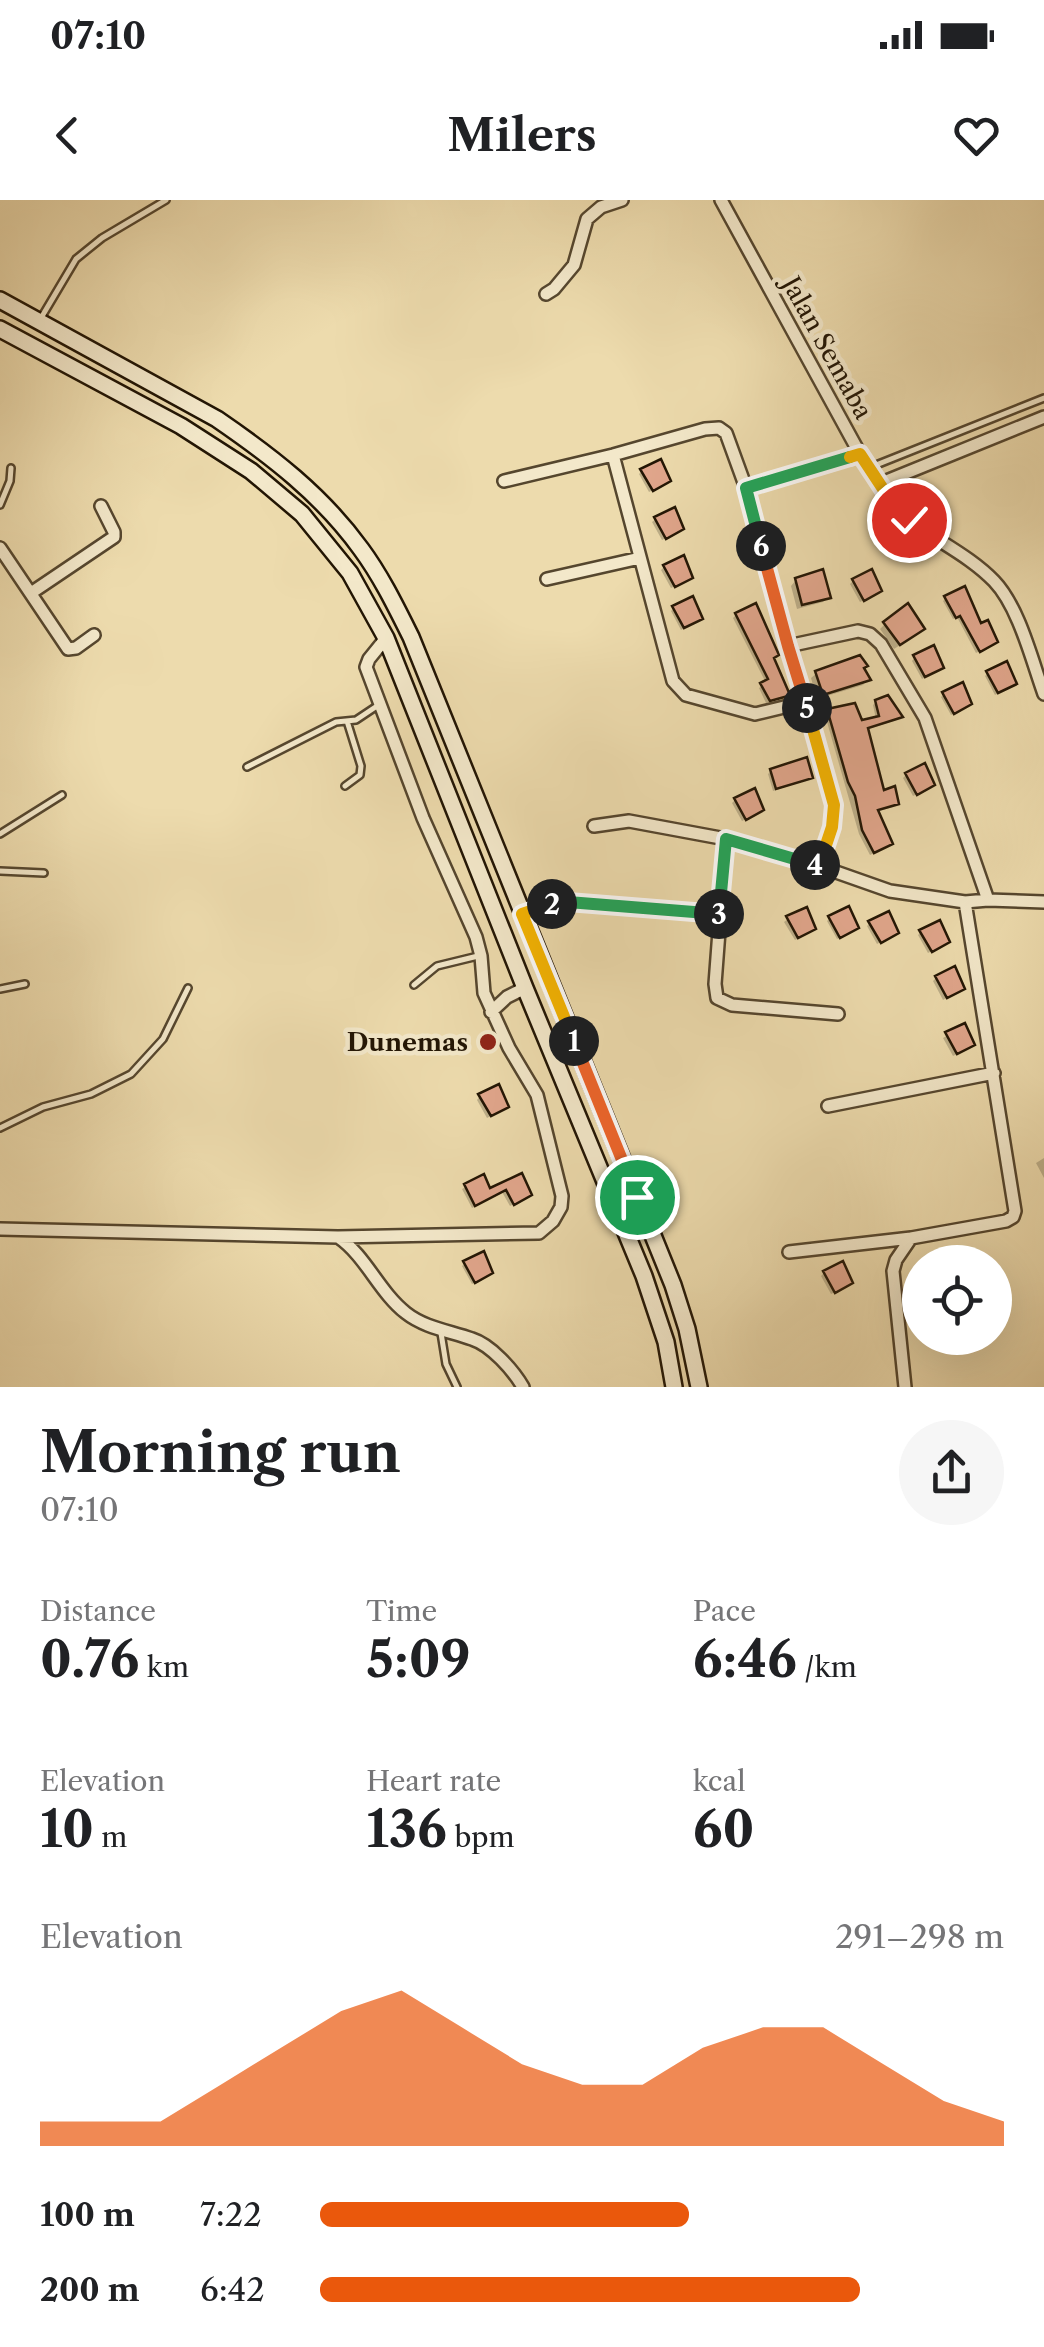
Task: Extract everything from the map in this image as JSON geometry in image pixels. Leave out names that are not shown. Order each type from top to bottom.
[{"type":"main road","points":[[0,300],[217,419],[313,492],[362,549],[412,636],[672,1285],[698,1387]]},
{"type":"main road","points":[[0,330],[181,426],[251,472],[302,514],[350,573],[386,638],[644,1276],[666,1342],[674,1387]]},
{"type":"street","points":[[546,294],[574,264],[587,218],[601,207],[622,200]]},
{"type":"street","name":"Jalan Semaba","points":[[720,200],[868,468],[909,520],[997,583],[1015,614],[1044,694]]},
{"type":"street","points":[[879,484],[1044,416]]},
{"type":"street","points":[[504,481],[706,429],[718,428],[726,433],[746,488],[834,805],[832,827],[819,866]]},
{"type":"street","points":[[746,488],[860,454]]},
{"type":"street","points":[[612,455],[678,688],[686,695],[755,714],[805,702]]},
{"type":"street","points":[[31,592],[114,537],[102,506]]},
{"type":"street","points":[[0,548],[68,649],[76,648],[94,634]]},
{"type":"street","points":[[547,579],[640,558]]},
{"type":"street","points":[[788,646],[858,631],[870,634],[881,644],[925,718],[988,900]]},
{"type":"street","points":[[0,1229],[338,1236],[540,1233],[554,1221],[562,1196],[537,1095],[491,1012],[484,993],[476,937],[424,818],[366,667],[386,638]]},
{"type":"street","points":[[594,826],[628,821],[726,839],[890,891],[965,902],[1044,902]]},
{"type":"street","points":[[726,839],[717,998],[732,1005],[838,1014]]},
{"type":"street","points":[[789,1252],[911,1238],[1012,1217],[1015,1211],[965,902]]},
{"type":"street","points":[[491,1012],[507,997],[526,988]]},
{"type":"street","points":[[828,1106],[994,1073]]},
{"type":"street","points":[[338,1236],[353,1247],[406,1314],[477,1340],[514,1371],[522,1387]]},
{"type":"street","points":[[905,1387],[893,1271],[911,1238]]},
{"type":"lane","points":[[39,322],[76,259],[102,238],[166,200]]},
{"type":"lane","points":[[868,468],[1044,398]]},
{"type":"lane","points":[[0,505],[11,468]]},
{"type":"lane","points":[[247,767],[328,726],[363,716],[379,704]]},
{"type":"lane","points":[[345,786],[360,775],[347,721]]},
{"type":"lane","points":[[0,834],[62,794]]},
{"type":"lane","points":[[0,872],[44,873]]},
{"type":"lane","points":[[522,914],[568,902],[720,914]]},
{"type":"lane","points":[[414,985],[437,966],[481,956]]},
{"type":"lane","points":[[0,989],[25,984]]},
{"type":"lane","points":[[0,1128],[42,1106],[91,1094],[131,1074],[163,1039],[188,988]]},
{"type":"lane","points":[[441,1330],[446,1364],[458,1387]]},
{"type":"building","points":[[661,459],[671,481],[653,491],[640,469]]},
{"type":"building","points":[[675,507],[684,529],[666,539],[654,517]]},
{"type":"building","points":[[684,555],[693,578],[675,587],[663,565]]},
{"type":"building","points":[[823,569],[831,598],[802,605],[795,578]]},
{"type":"building","points":[[872,569],[882,591],[864,601],[852,579]]},
{"type":"building","points":[[965,586],[981,623],[988,620],[998,642],[980,652],[944,596]]},
{"type":"building","points":[[693,596],[703,619],[684,628],[672,606]]},
{"type":"building","points":[[756,603],[779,655],[774,658],[790,695],[770,701],[760,683],[768,679],[735,613]]},
{"type":"building","points":[[908,603],[925,629],[900,645],[883,622]]},
{"type":"building","points":[[934,645],[944,668],[925,677],[913,655]]},
{"type":"building","points":[[860,655],[871,680],[823,695],[815,671]]},
{"type":"building","points":[[1007,661],[1017,684],[998,693],[986,671]]},
{"type":"building","points":[[963,682],[972,704],[954,714],[942,692]]},
{"type":"building","points":[[888,695],[903,717],[868,728],[884,790],[895,786],[899,804],[878,810],[893,844],[874,853],[862,830],[827,709],[855,703],[862,720],[879,716],[875,700]]},
{"type":"building","points":[[807,757],[813,778],[776,789],[770,769]]},
{"type":"building","points":[[925,763],[935,785],[917,795],[905,773]]},
{"type":"building","points":[[755,788],[764,810],[746,820],[734,798]]},
{"type":"building","points":[[849,906],[859,928],[840,938],[828,916]]},
{"type":"building","points":[[807,907],[816,929],[798,938],[786,916]]},
{"type":"building","points":[[889,911],[899,933],[881,943],[868,921]]},
{"type":"building","points":[[940,920],[950,942],[932,952],[919,930]]},
{"type":"building","points":[[955,966],[965,989],[947,998],[935,976]]},
{"type":"building","points":[[965,1023],[975,1045],[957,1054],[945,1032]]},
{"type":"building","points":[[499,1084],[509,1107],[491,1116],[478,1094]]},
{"type":"building","points":[[522,1173],[532,1195],[514,1205],[506,1190],[475,1206],[464,1184],[484,1174],[490,1188]]},
{"type":"building","points":[[484,1251],[493,1273],[475,1283],[463,1261]]},
{"type":"building","points":[[843,1261],[853,1283],[835,1293],[823,1271]]},
{"type":"place","name":"Dunemas","points":[[488,1042]]},
{"type":"route","points":[[637,1197],[522,914],[568,902],[720,914],[726,839],[819,866],[832,827],[834,805],[746,488],[860,454],[909,520]]}]
